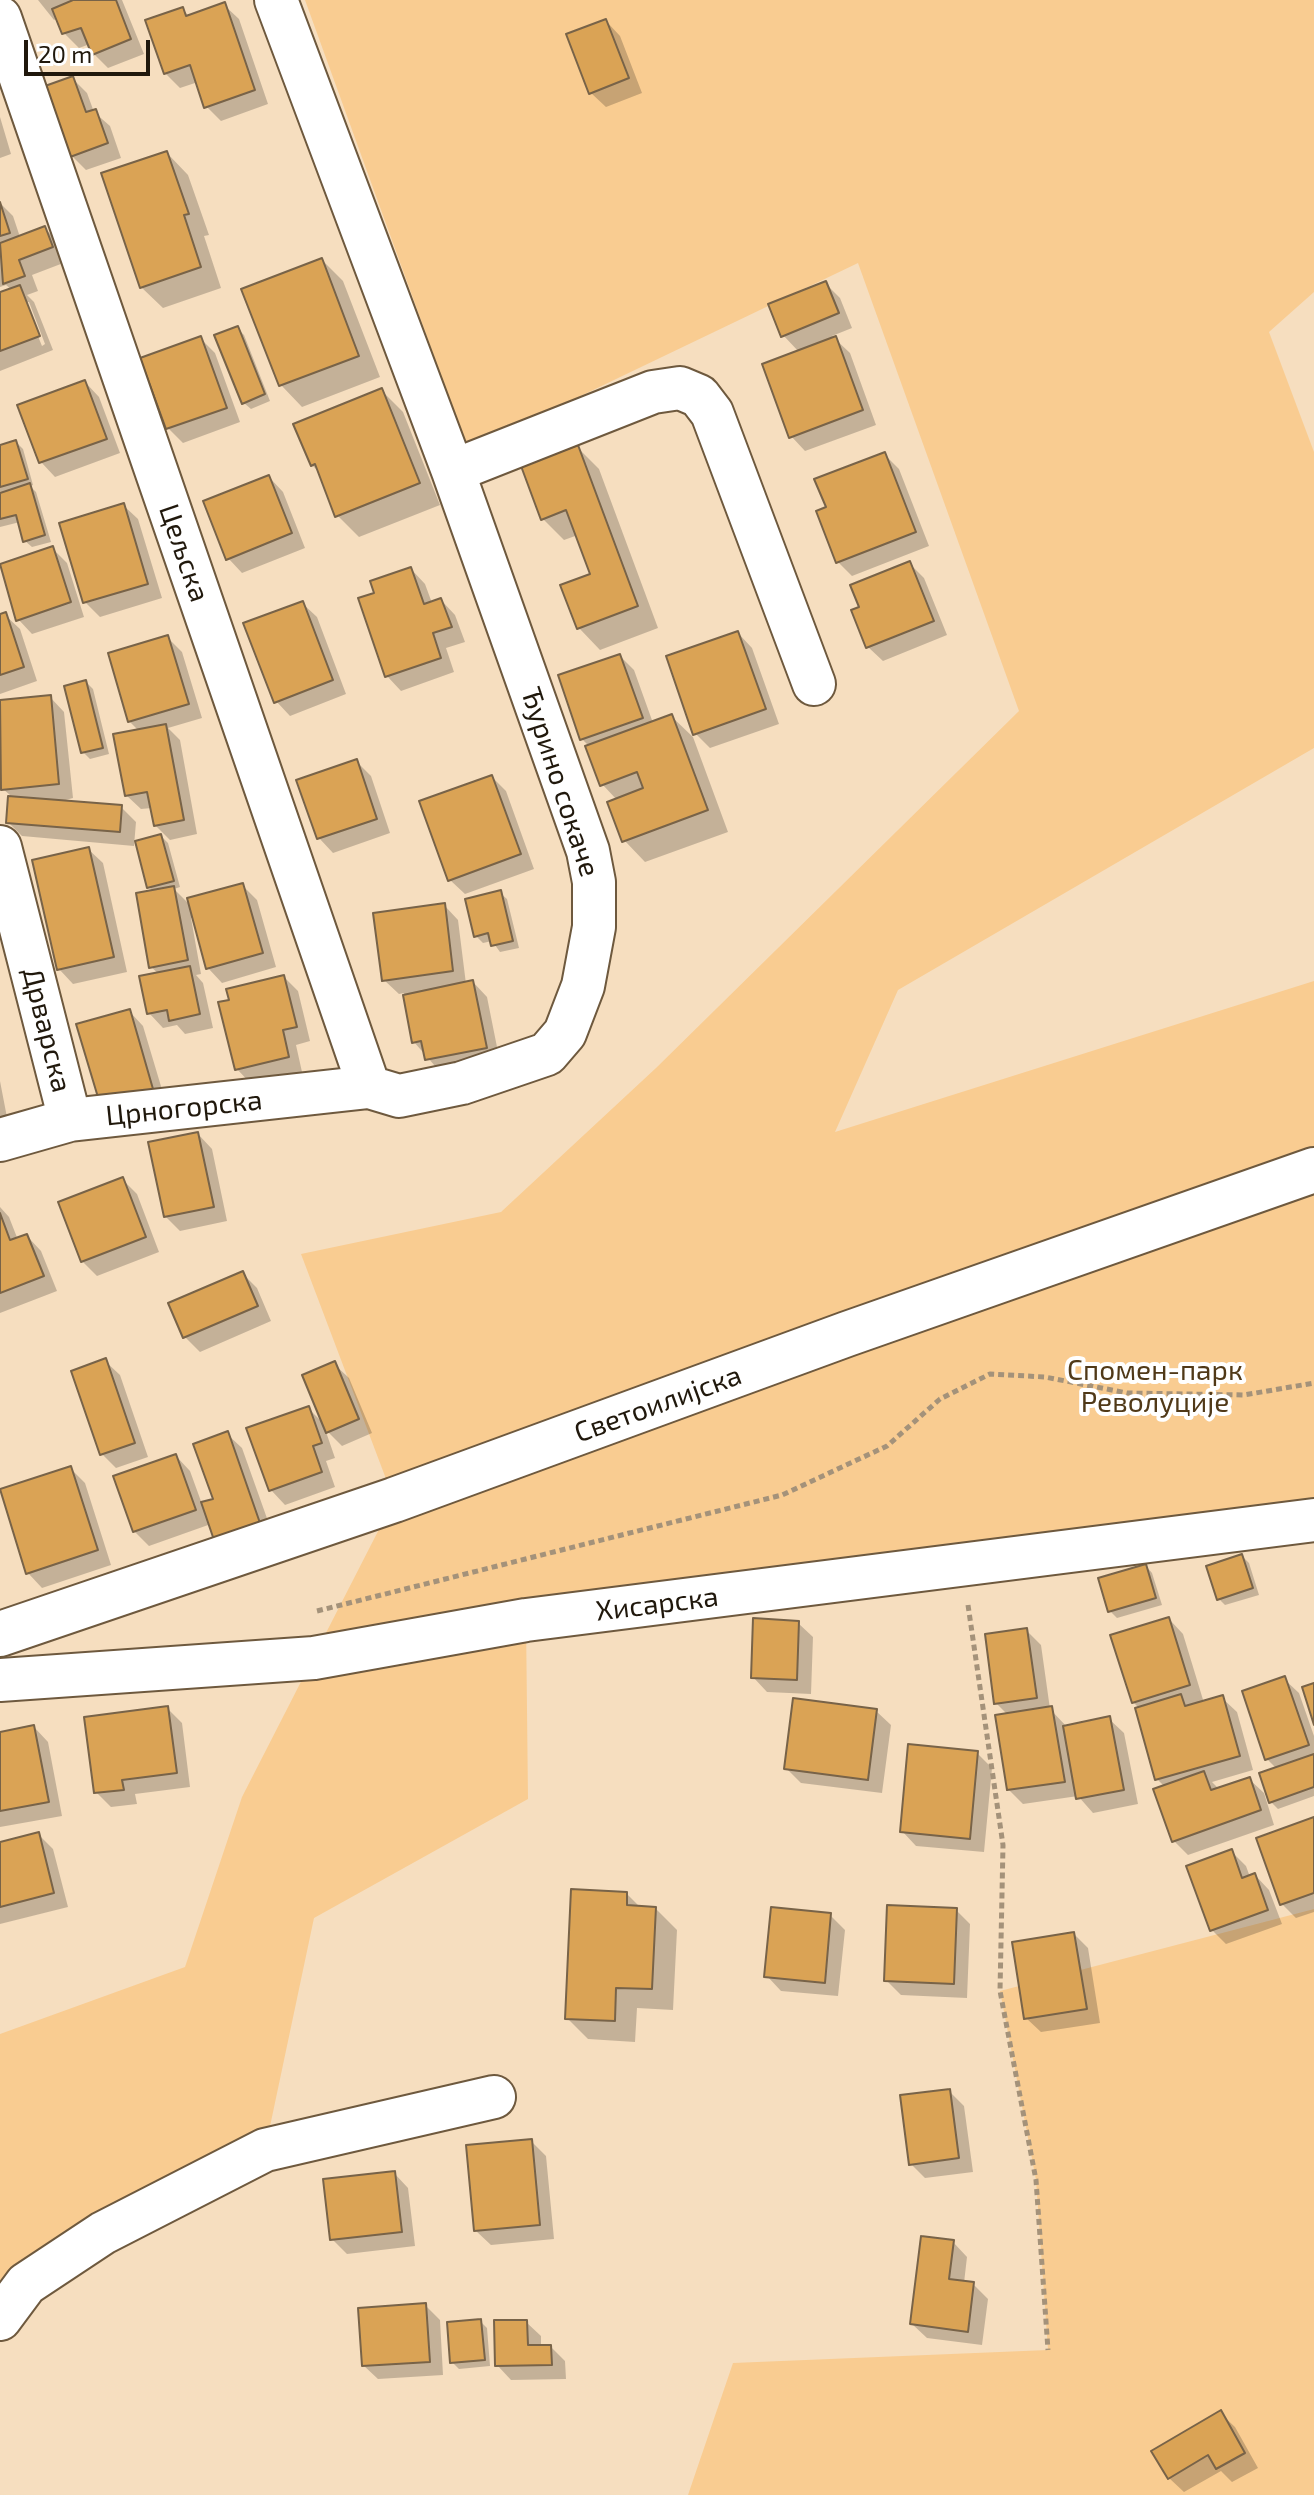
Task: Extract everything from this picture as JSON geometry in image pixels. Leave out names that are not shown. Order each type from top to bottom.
[{"type":"street","name":"Ђурино сокаче","points":[[276,0],[453,471],[588,851],[594,882],[594,927],[583,986],[565,1033],[547,1054],[462,1083],[399,1096],[369,1087]]},
{"type":"street","name":"Цељска","points":[[0,18],[369,1087]]},
{"type":"street","points":[[453,471],[653,392],[680,388],[699,396],[712,413],[814,684]]},
{"type":"street","name":"Дрварска","points":[[0,847],[70,1120]]},
{"type":"street","name":"Црногорска","points":[[0,1140],[70,1120],[369,1087]]},
{"type":"street","name":"Светоилијска","points":[[0,1634],[394,1500],[847,1334],[1314,1170]]},
{"type":"street","name":"Хисарска","points":[[0,1680],[314,1658],[526,1620],[1314,1520]]},
{"type":"street","points":[[0,2319],[26,2284],[70,2253],[265,2150],[494,2097]]},
{"type":"path","points":[[310,1612],[782,1495],[887,1446],[940,1399],[990,1374],[1045,1377],[1127,1393],[1244,1395],[1314,1383]]},
{"type":"path","points":[[962,1567],[1003,1845],[1000,1991],[1036,2180],[1048,2350]]},
{"type":"green space","name":"Спомен-парк Револуције","points":[[305,0],[1314,0],[1314,292],[1269,332],[1314,452],[1314,748],[898,990],[835,1132],[1314,981],[1314,1520],[526,1620],[528,1799],[314,1918],[265,2150],[0,2319],[0,2034],[185,1967],[242,1797],[394,1500],[301,1254],[501,1212],[656,1068],[1019,711],[858,263],[468,450]]},
{"type":"green space","points":[[1314,1909],[1314,2495],[688,2495],[733,2363],[1048,2350],[1036,2180],[1000,1991]]},
{"type":"building","points":[[73,0],[116,0],[131,39],[92,55],[81,28],[62,34],[52,9]]},
{"type":"building","points":[[225,2],[255,90],[204,108],[190,65],[164,74],[145,20],[183,7],[186,16]]},
{"type":"building","points":[[606,19],[629,78],[589,94],[566,34]]},
{"type":"building","points":[[73,76],[86,112],[96,109],[108,143],[70,157],[45,86]]},
{"type":"building","points":[[167,151],[189,214],[184,215],[201,267],[140,288],[101,173]]},
{"type":"building","points":[[0,202],[10,233],[0,236]]},
{"type":"building","points":[[45,226],[53,247],[19,260],[25,276],[3,284],[0,243]]},
{"type":"building","points":[[322,258],[359,356],[279,386],[241,289]]},
{"type":"building","points":[[826,281],[839,313],[781,337],[768,304]]},
{"type":"building","points":[[20,285],[40,336],[0,351],[0,292]]},
{"type":"building","points":[[238,326],[265,394],[242,404],[214,335]]},
{"type":"building","points":[[201,336],[227,408],[166,429],[140,358]]},
{"type":"building","points":[[836,336],[863,410],[789,438],[762,364]]},
{"type":"building","points":[[85,380],[107,439],[39,463],[17,405]]},
{"type":"building","points":[[382,388],[420,483],[335,517],[315,464],[311,466],[293,424]]},
{"type":"building","points":[[16,440],[28,479],[0,487],[0,445]]},
{"type":"building","points":[[578,445],[638,606],[577,629],[560,585],[590,574],[566,510],[541,520],[521,466]]},
{"type":"building","points":[[885,452],[916,532],[836,563],[816,511],[826,507],[814,479]]},
{"type":"building","points":[[269,475],[292,533],[226,560],[203,501]]},
{"type":"building","points":[[30,483],[45,535],[23,542],[16,515],[0,519],[0,493]]},
{"type":"building","points":[[124,503],[148,584],[83,603],[59,523]]},
{"type":"building","points":[[53,546],[71,602],[16,621],[0,564]]},
{"type":"building","points":[[910,561],[934,621],[866,648],[851,610],[859,607],[850,585]]},
{"type":"building","points":[[411,567],[424,604],[441,598],[452,627],[433,633],[441,658],[385,677],[358,598],[374,593],[370,581]]},
{"type":"building","points":[[303,601],[333,680],[274,703],[243,623]]},
{"type":"building","points":[[6,612],[24,667],[0,675],[0,614]]},
{"type":"building","points":[[738,631],[766,709],[693,735],[666,656]]},
{"type":"building","points":[[168,635],[189,704],[128,722],[108,653]]},
{"type":"building","points":[[620,654],[643,718],[580,740],[558,675]]},
{"type":"building","points":[[86,680],[103,748],[81,753],[64,686]]},
{"type":"building","points":[[51,695],[59,784],[1,790],[0,700]]},
{"type":"building","points":[[672,714],[708,810],[622,842],[607,802],[643,788],[637,772],[600,786],[585,746]]},
{"type":"building","points":[[166,724],[184,820],[154,826],[147,792],[125,796],[113,734]]},
{"type":"building","points":[[357,759],[377,819],[317,839],[296,780]]},
{"type":"building","points":[[492,775],[521,854],[448,881],[419,801]]},
{"type":"building","points":[[8,796],[122,805],[120,832],[6,823]]},
{"type":"building","points":[[161,834],[174,881],[147,888],[135,841]]},
{"type":"building","points":[[89,847],[114,957],[57,970],[32,860]]},
{"type":"building","points":[[243,883],[263,953],[206,969],[187,898]]},
{"type":"building","points":[[174,886],[188,960],[149,968],[136,893]]},
{"type":"building","points":[[501,890],[513,941],[491,946],[488,933],[474,937],[465,899]]},
{"type":"building","points":[[445,903],[453,971],[382,981],[373,913]]},
{"type":"building","points":[[190,966],[200,1014],[169,1021],[167,1010],[147,1014],[139,976]]},
{"type":"building","points":[[284,975],[297,1027],[283,1030],[289,1057],[235,1070],[218,1002],[229,1000],[226,989]]},
{"type":"building","points":[[473,980],[487,1048],[425,1060],[421,1041],[412,1043],[403,995]]},
{"type":"building","points":[[130,1009],[153,1089],[100,1104],[76,1024]]},
{"type":"building","points":[[198,1132],[214,1207],[164,1217],[148,1142]]},
{"type":"building","points":[[123,1177],[146,1237],[81,1262],[58,1202]]},
{"type":"building","points":[[0,1213],[10,1240],[27,1234],[44,1276],[0,1293]]},
{"type":"building","points":[[243,1271],[258,1306],[183,1338],[168,1303]]},
{"type":"building","points":[[106,1358],[135,1443],[100,1455],[71,1371]]},
{"type":"building","points":[[335,1361],[359,1419],[326,1433],[302,1375]]},
{"type":"building","points":[[309,1406],[322,1443],[313,1446],[322,1472],[269,1491],[246,1428]]},
{"type":"building","points":[[228,1431],[260,1523],[214,1540],[201,1502],[213,1499],[193,1444]]},
{"type":"building","points":[[176,1454],[196,1510],[133,1532],[113,1476]]},
{"type":"building","points":[[71,1466],[98,1550],[26,1574],[0,1489]]},
{"type":"building","points":[[1242,1554],[1253,1588],[1217,1600],[1206,1566]]},
{"type":"building","points":[[1146,1564],[1156,1598],[1108,1612],[1098,1578]]},
{"type":"building","points":[[1169,1617],[1190,1685],[1132,1703],[1110,1635]]},
{"type":"building","points":[[753,1618],[799,1621],[797,1680],[751,1678]]},
{"type":"building","points":[[1027,1628],[1037,1698],[994,1704],[985,1634]]},
{"type":"building","points":[[1285,1676],[1309,1745],[1265,1760],[1242,1691]]},
{"type":"building","points":[[1314,1683],[1314,1725],[1302,1687]]},
{"type":"building","points":[[1181,1694],[1185,1706],[1223,1695],[1240,1756],[1155,1780],[1135,1708]]},
{"type":"building","points":[[793,1698],[877,1709],[868,1780],[784,1769]]},
{"type":"building","points":[[168,1706],[177,1773],[122,1780],[124,1790],[94,1793],[84,1717]]},
{"type":"building","points":[[1052,1706],[1065,1782],[1007,1790],[995,1715]]},
{"type":"building","points":[[1110,1716],[1124,1790],[1076,1799],[1063,1726]]},
{"type":"building","points":[[34,1725],[49,1802],[0,1811],[0,1732]]},
{"type":"building","points":[[908,1744],[978,1751],[970,1839],[900,1832]]},
{"type":"building","points":[[1314,1754],[1314,1787],[1269,1803],[1259,1773]]},
{"type":"building","points":[[1204,1771],[1211,1790],[1250,1777],[1261,1810],[1172,1842],[1153,1789]]},
{"type":"building","points":[[1314,1817],[1314,1893],[1280,1905],[1256,1838]]},
{"type":"building","points":[[39,1832],[54,1893],[0,1907],[0,1842]]},
{"type":"building","points":[[1232,1849],[1242,1878],[1255,1873],[1268,1910],[1210,1931],[1186,1866]]},
{"type":"building","points":[[571,1889],[627,1892],[627,1905],[656,1907],[652,1989],[616,1988],[615,2021],[565,2019]]},
{"type":"building","points":[[887,1905],[957,1908],[954,1984],[884,1981]]},
{"type":"building","points":[[771,1907],[831,1913],[825,1983],[764,1977]]},
{"type":"building","points":[[1074,1932],[1087,2009],[1024,2019],[1012,1942]]},
{"type":"building","points":[[950,2089],[959,2158],[909,2165],[900,2095]]},
{"type":"building","points":[[532,2139],[540,2225],[474,2231],[466,2145]]},
{"type":"building","points":[[395,2171],[402,2232],[330,2240],[323,2179]]},
{"type":"building","points":[[921,2236],[954,2240],[949,2279],[974,2282],[968,2332],[910,2324]]},
{"type":"building","points":[[426,2303],[430,2362],[362,2366],[358,2308]]},
{"type":"building","points":[[481,2319],[485,2360],[450,2363],[447,2322]]},
{"type":"building","points":[[494,2320],[527,2320],[528,2345],[551,2345],[552,2365],[495,2366]]},
{"type":"building","points":[[1221,2410],[1245,2453],[1216,2469],[1208,2455],[1168,2479],[1151,2451]]}]
